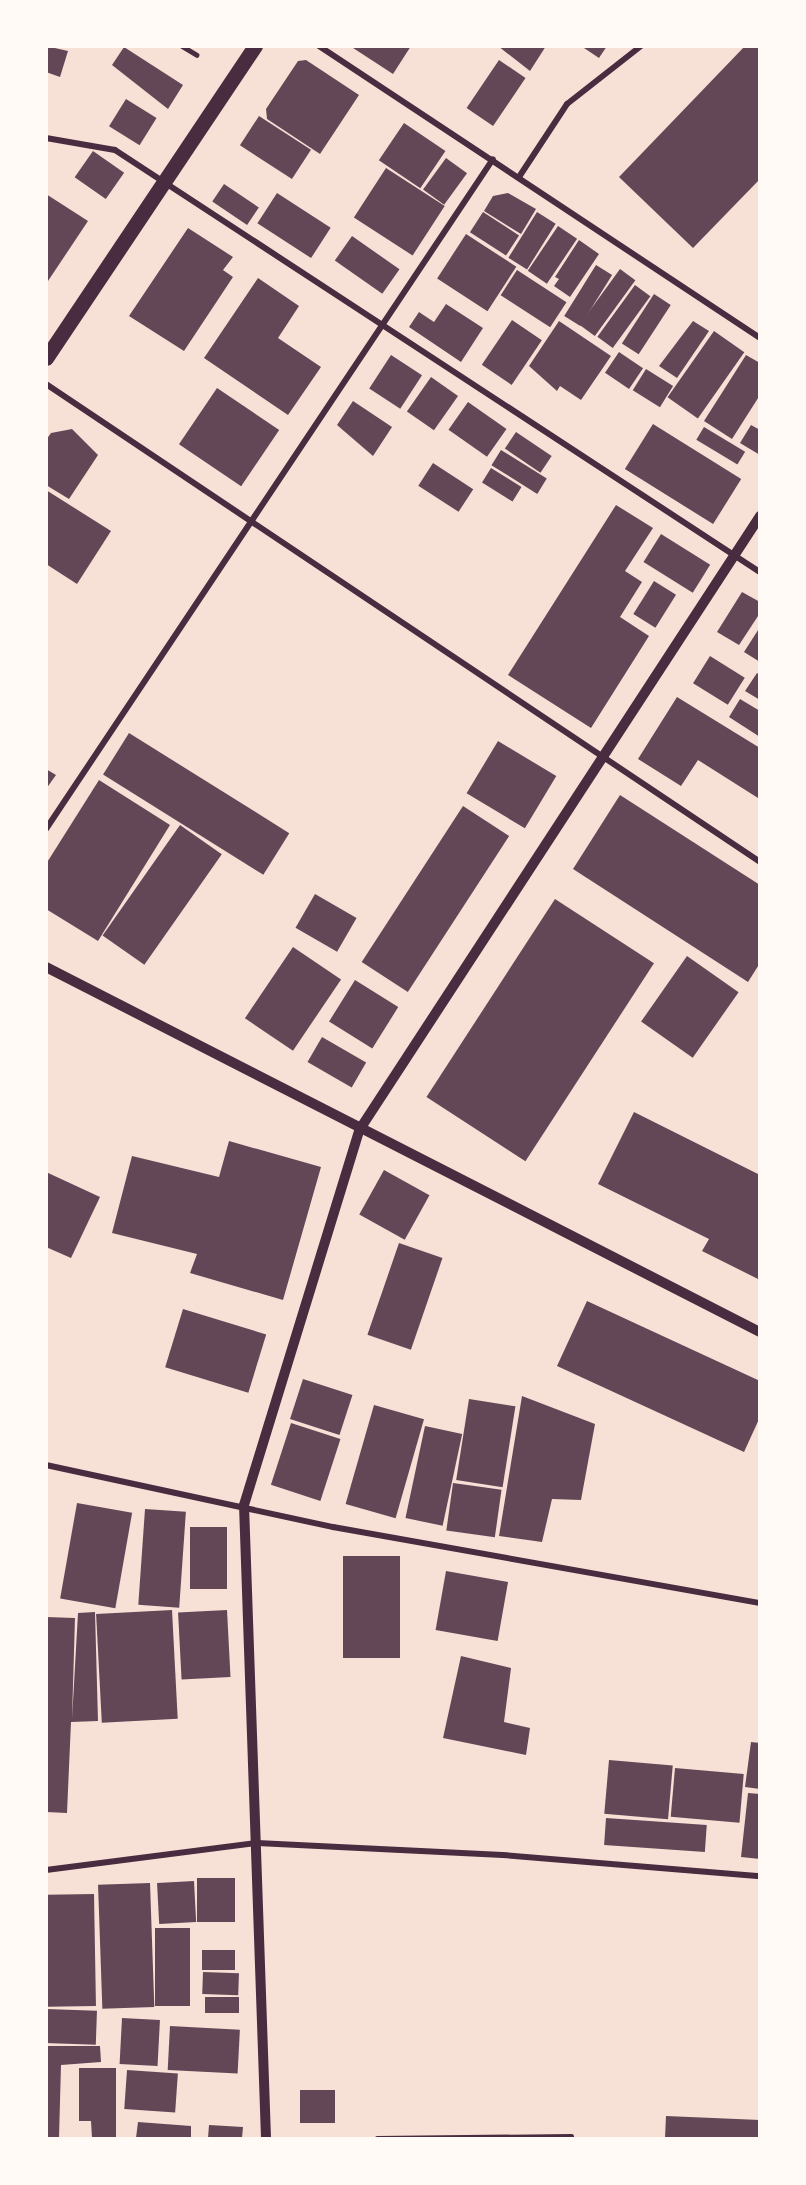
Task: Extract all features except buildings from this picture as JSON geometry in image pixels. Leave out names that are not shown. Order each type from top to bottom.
[{"type":"main road","points":[[46,358],[255,46]]},
{"type":"street","points":[[320,46],[494,159],[759,338]]},
{"type":"street","points":[[519,177],[567,104],[641,46]]},
{"type":"street","points":[[46,138],[94,142],[165,181],[383,322],[759,572]]},
{"type":"street","points":[[46,829],[250,520],[494,159]]},
{"type":"street","points":[[46,384],[759,862]]},
{"type":"street","points":[[266,2139],[244,1505],[360,1129],[605,759],[759,516]]},
{"type":"street","points":[[46,967],[759,1332]]},
{"type":"street","points":[[46,1465],[244,1505],[333,1527],[759,1603]]},
{"type":"street","points":[[46,1870],[257,1843],[503,1855],[759,1876]]},
{"type":"lane","points":[[182,46],[196,56]]},
{"type":"lane","points":[[376,2139],[571,2136]]}]
